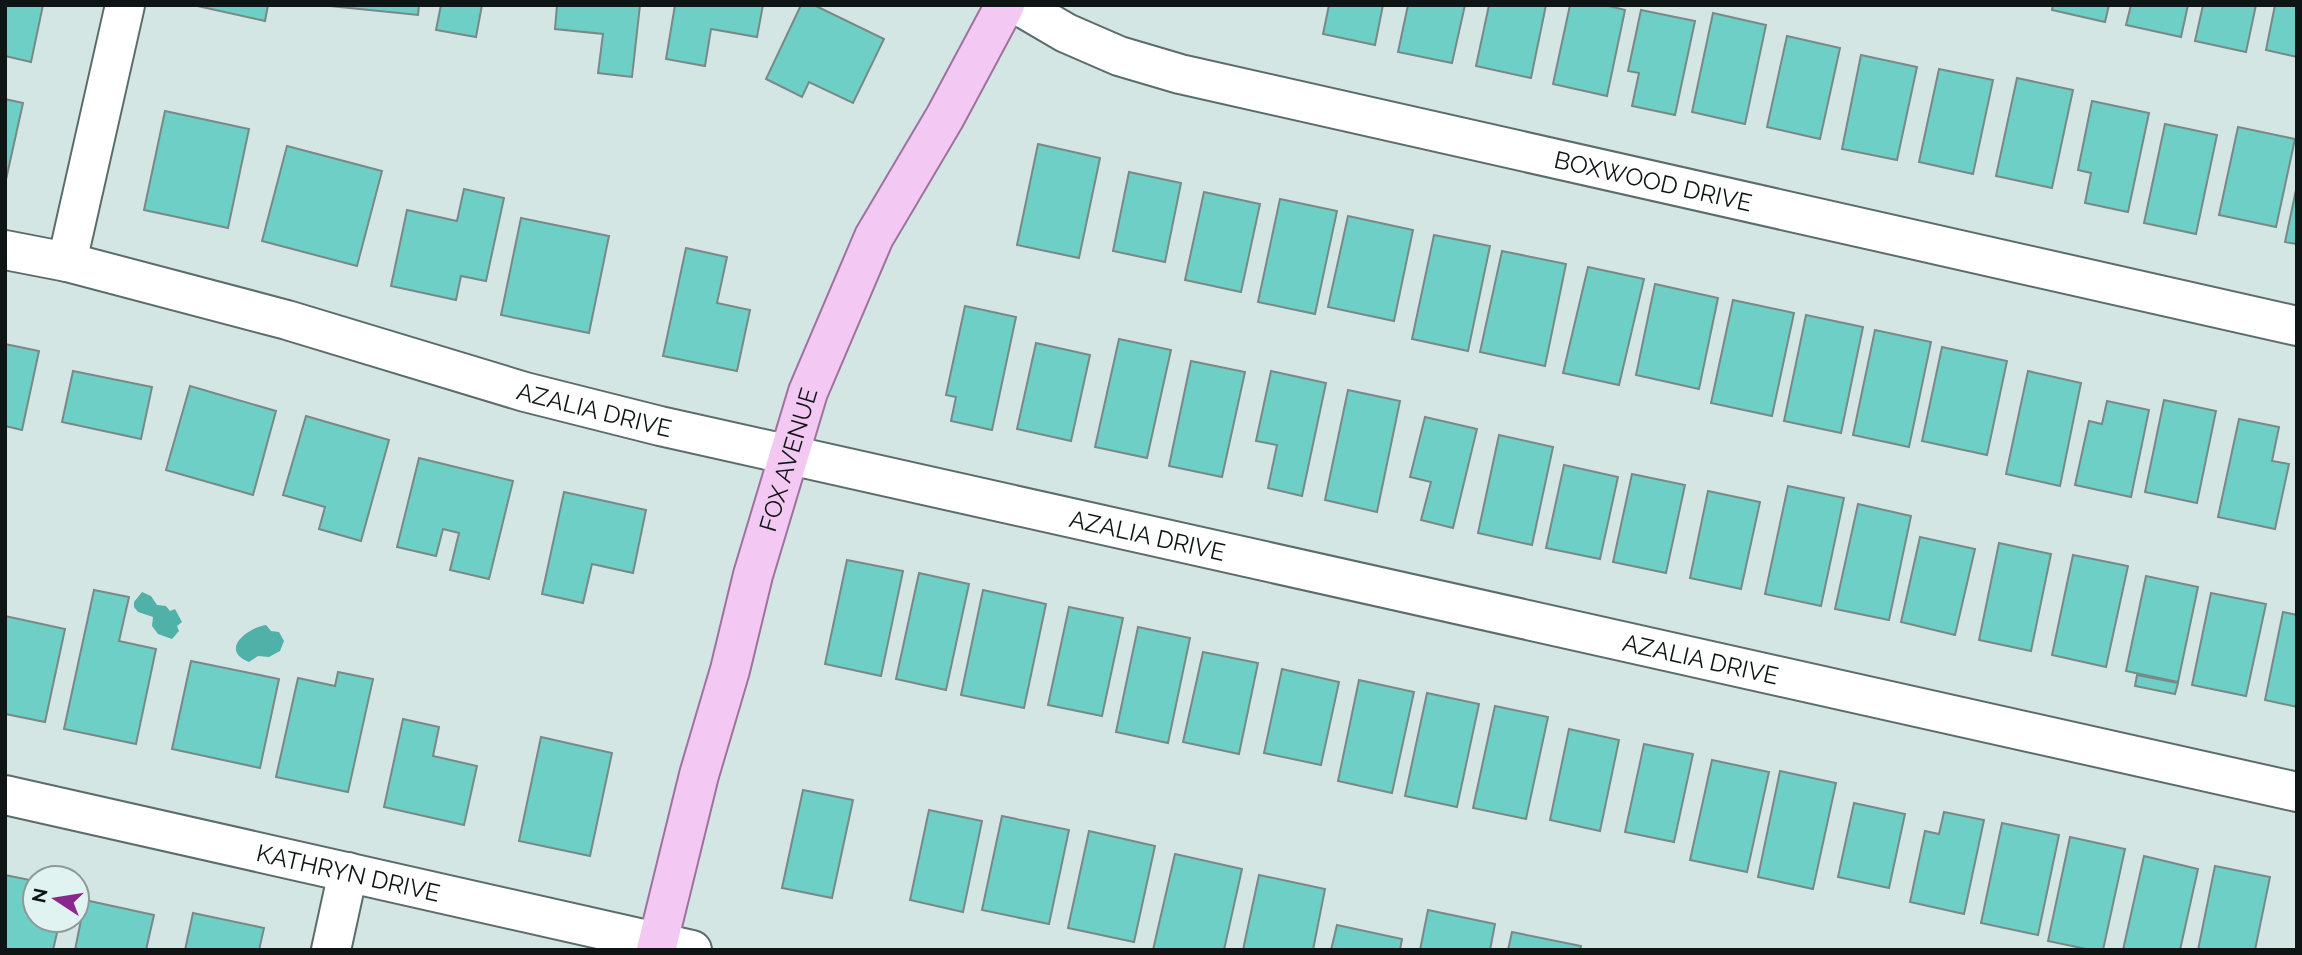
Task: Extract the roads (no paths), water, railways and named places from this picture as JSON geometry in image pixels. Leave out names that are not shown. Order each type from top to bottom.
[{"type":"main road","name":"FOX AVENUE","points":[[668,947],[699,775],[730,670],[753,575],[808,392],[874,237],[945,117],[1005,5]]},
{"type":"street","points":[[67,262],[125,5]]},
{"type":"street","name":"BOXWOOD DRIVE","points":[[1018,5],[1076,38],[1180,74],[2297,326]]},
{"type":"street","name":"AZALIA DRIVE","points":[[5,250],[67,262],[287,320],[525,392],[660,426],[2297,792]]},
{"type":"street","name":"KATHRYN DRIVE","points":[[5,795],[668,947]]},
{"type":"street","points":[[331,950],[348,872]]},
{"type":"water","points":[[142,592],[151,596],[157,605],[166,606],[170,611],[175,609],[182,622],[177,626],[179,631],[172,639],[158,634],[152,626],[153,617],[138,612],[134,607],[134,602]]},
{"type":"water","points":[[266,625],[271,631],[279,632],[284,641],[280,651],[269,657],[258,656],[249,662],[240,657],[236,652],[239,640],[251,630]]}]
